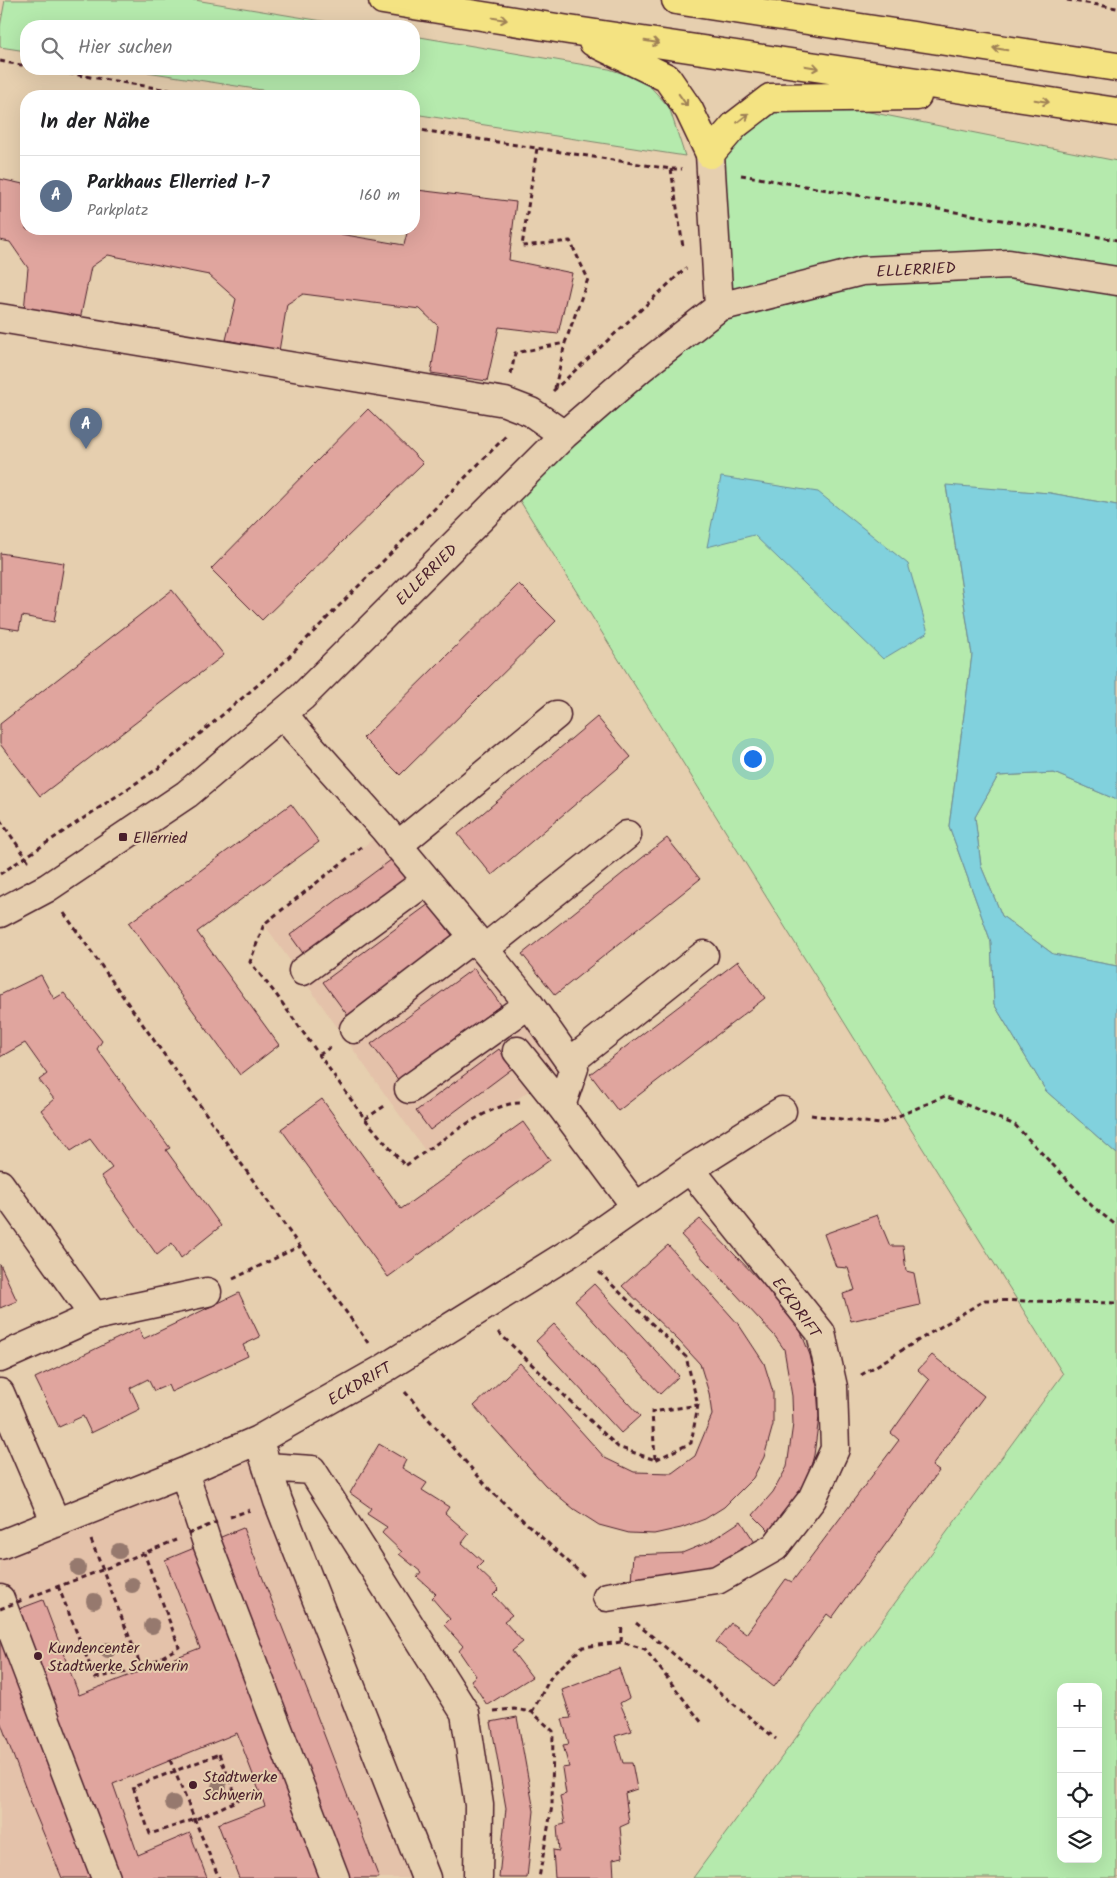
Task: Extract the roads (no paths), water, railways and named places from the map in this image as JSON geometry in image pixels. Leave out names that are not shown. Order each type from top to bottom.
[{"type":"highway","points":[[383,0],[569,30],[1117,112]]},
{"type":"highway","points":[[676,0],[1117,67]]},
{"type":"highway","points":[[569,30],[667,78],[689,110],[710,162]]},
{"type":"highway","points":[[710,162],[735,125],[770,98],[1010,96]]},
{"type":"street","points":[[710,162],[719,307]]},
{"type":"street","name":"ELLERRIED","points":[[0,913],[47,888],[187,794],[302,697],[564,436],[641,368],[719,307],[862,272],[1010,264],[1117,281]]},
{"type":"street","points":[[0,318],[505,402],[531,412],[564,436]]},
{"type":"street","points":[[283,713],[398,846],[529,1004],[574,1068],[561,1106]]},
{"type":"street","points":[[398,846],[556,715]]},
{"type":"street","points":[[354,1029],[479,943],[627,835]]},
{"type":"street","points":[[303,971],[426,880]]},
{"type":"street","points":[[570,1062],[704,955]]},
{"type":"street","points":[[409,1089],[529,1004]]},
{"type":"street","points":[[517,1051],[561,1106],[636,1207]]},
{"type":"street","name":"ECKDRIFT","points":[[0,1545],[184,1472],[258,1440],[385,1368],[477,1312],[576,1249],[690,1169],[782,1111]]},
{"type":"street","name":"ECKDRIFT","points":[[608,1597],[717,1580],[775,1548],[812,1499],[834,1449],[833,1387],[821,1333],[690,1169]]},
{"type":"street","points":[[0,1184],[94,1316]]},
{"type":"street","points":[[0,1358],[94,1316],[207,1292]]},
{"type":"street","points":[[0,1393],[68,1518]]},
{"type":"street","points":[[258,1440],[278,1500],[426,1878]]},
{"type":"street","points":[[267,1467],[312,1470],[465,1713],[478,1805],[478,1878]]},
{"type":"street","points":[[184,1472],[208,1543],[335,1878]]},
{"type":"street","points":[[13,1599],[106,1878]]},
{"type":"water","points":[[721,477],[818,492],[908,564],[928,632],[883,659],[754,535],[707,547]]},
{"type":"water","points":[[946,485],[1050,493],[1117,505],[1117,800],[1054,773],[998,776],[975,817],[981,866],[1002,916],[1053,954],[1117,966],[1117,1154],[1046,1091],[994,1004],[991,942],[949,826],[972,655]]},
{"type":"place","name":"Parkhaus Ellerried 1-7","points":[[86,449]]},
{"type":"place","name":"Ellerried","points":[[123,837]]},
{"type":"place","name":"Kundencenter Stadtwerke Schwerin","points":[[38,1656]]},
{"type":"place","name":"Stadtwerke Schwerin","points":[[193,1785]]}]
